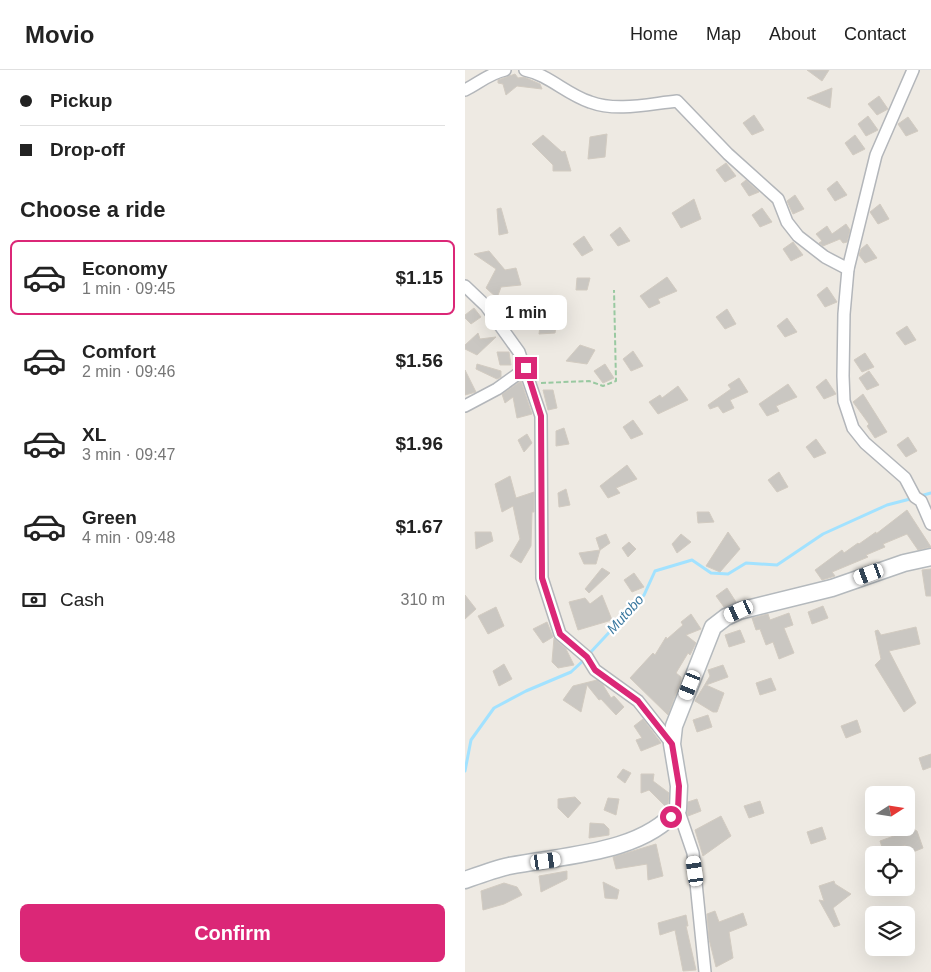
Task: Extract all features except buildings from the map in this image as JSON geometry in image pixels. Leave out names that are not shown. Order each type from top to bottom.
[{"type":"main road","points":[[465,880],[509,866],[564,858],[603,849],[660,828],[678,809],[679,786],[672,744],[674,726],[713,627],[726,617],[747,609],[832,588],[904,563],[931,557]]},
{"type":"street","points":[[465,90],[494,72],[505,70]]},
{"type":"street","points":[[525,70],[538,73],[590,102],[616,108],[677,101],[729,154],[779,200],[787,222],[798,236],[825,257],[848,268]]},
{"type":"street","points":[[913,70],[876,155],[848,268],[843,314],[843,376],[844,401],[853,428],[865,443],[905,478],[915,497],[921,501],[931,524]]},
{"type":"street","points":[[465,286],[486,306],[519,352],[541,416],[542,578],[560,634],[587,657],[595,670],[638,701],[672,744]]},
{"type":"street","points":[[465,406],[497,389],[511,377],[526,368]]},
{"type":"street","points":[[678,809],[693,853],[705,972]]},
{"type":"path","points":[[531,383],[589,380],[603,386],[616,381],[614,290]]},
{"type":"waterway","name":"Mutobo","points":[[920,496],[931,493]]},
{"type":"waterway","name":"Mutobo","points":[[589,654],[644,595],[655,571],[692,560],[711,573],[728,574],[746,563],[777,565],[823,534],[887,505],[914,498]]},
{"type":"waterway","name":"Mutobo","points":[[465,771],[471,740],[494,708],[526,691],[571,672],[585,659]]},
{"type":"route","points":[[526,368],[541,416],[542,578],[560,634],[587,657],[595,670],[638,701],[672,744],[679,786],[678,809],[671,817]]}]
